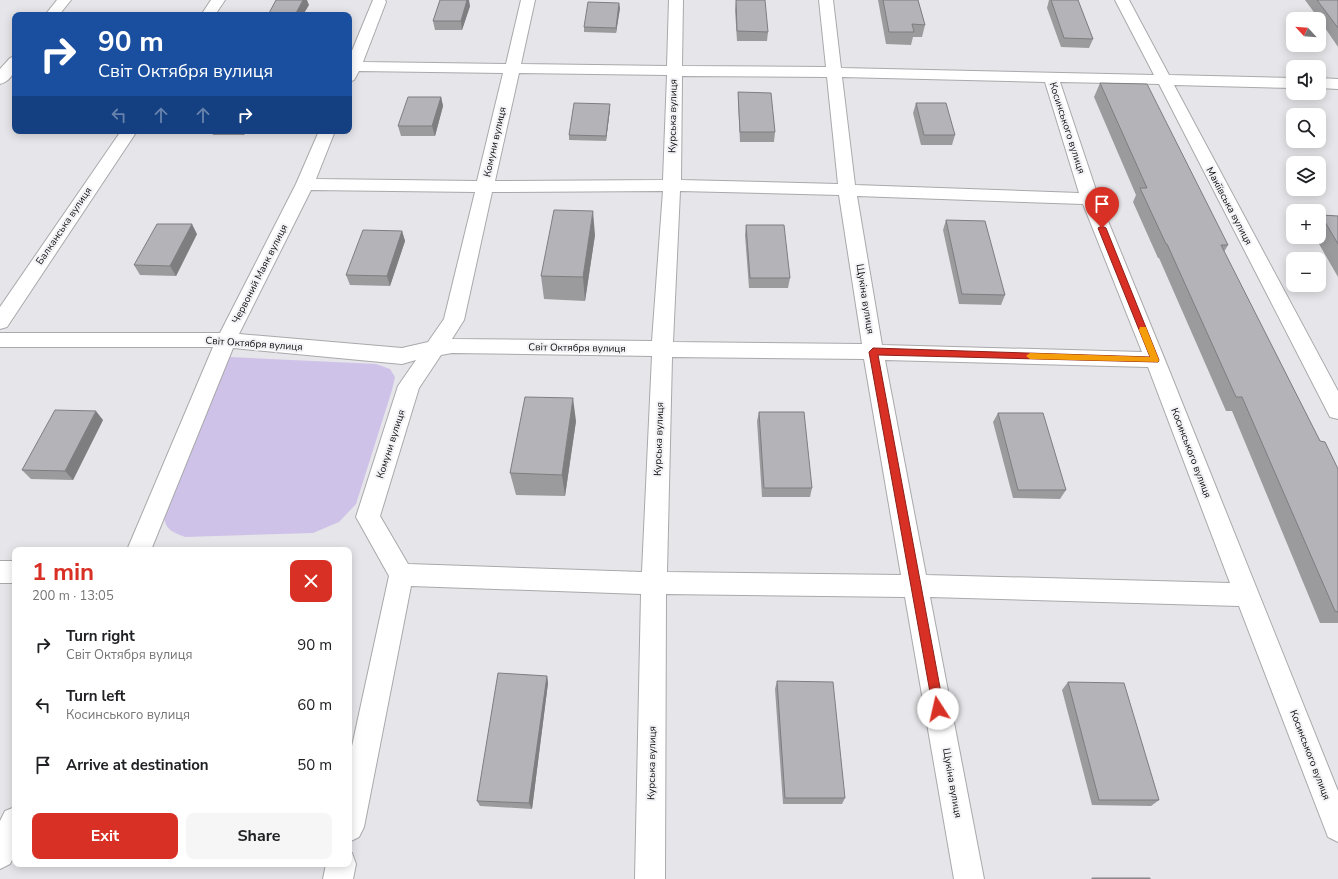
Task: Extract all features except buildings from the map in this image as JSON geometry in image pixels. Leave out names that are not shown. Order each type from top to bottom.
[{"type":"street","points":[[54,12],[64,0]]},
{"type":"street","points":[[210,12],[218,0]]},
{"type":"street","name":"Комуни вулиця","points":[[401,575],[368,517],[409,386],[454,320],[528,0]]},
{"type":"street","name":"Курська вулиця","points":[[650,879],[654,583],[662,349],[672,186],[676,0]]},
{"type":"street","name":"Щукіна вулиця","points":[[826,0],[847,190],[873,352],[969,879]]},
{"type":"street","name":"Макіївська вулиця","points":[[1122,0],[1163,81],[1338,411]]},
{"type":"street","points":[[352,68],[379,2]]},
{"type":"street","points":[[0,79],[11,61]]},
{"type":"street","points":[[352,70],[513,68],[834,72],[1286,83]]},
{"type":"street","name":"Косинського вулиця","points":[[1051,78],[1090,199],[1155,360],[1338,827]]},
{"type":"street","points":[[1326,83],[1338,84]]},
{"type":"street","name":"Балканська вулиця","points":[[0,322],[127,134]]},
{"type":"street","name":"Червоний Маяк вулиця","points":[[140,547],[226,340],[305,184],[326,134]]},
{"type":"street","points":[[305,184],[484,187],[672,186],[847,190],[1090,199]]},
{"type":"street","name":"Світ Октября вулиця","points":[[0,340],[226,340],[402,356],[434,348],[452,346],[873,352],[1155,360]]},
{"type":"street","points":[[0,572],[12,572]]},
{"type":"street","points":[[352,812],[401,575],[654,583],[916,586],[1247,595]]},
{"type":"street","points":[[0,854],[12,828]]},
{"type":"street","points":[[338,879],[340,867]]},
{"type":"shaded area","points":[[230,357],[376,364],[390,369],[395,377],[392,390],[356,504],[339,522],[313,533],[185,537],[170,530],[166,524],[164,516]]},
{"type":"slow traffic","points":[[1030,356],[1155,360],[1143,330]]},
{"type":"route","points":[[938,709],[873,352],[1155,360],[1102,228]]}]
